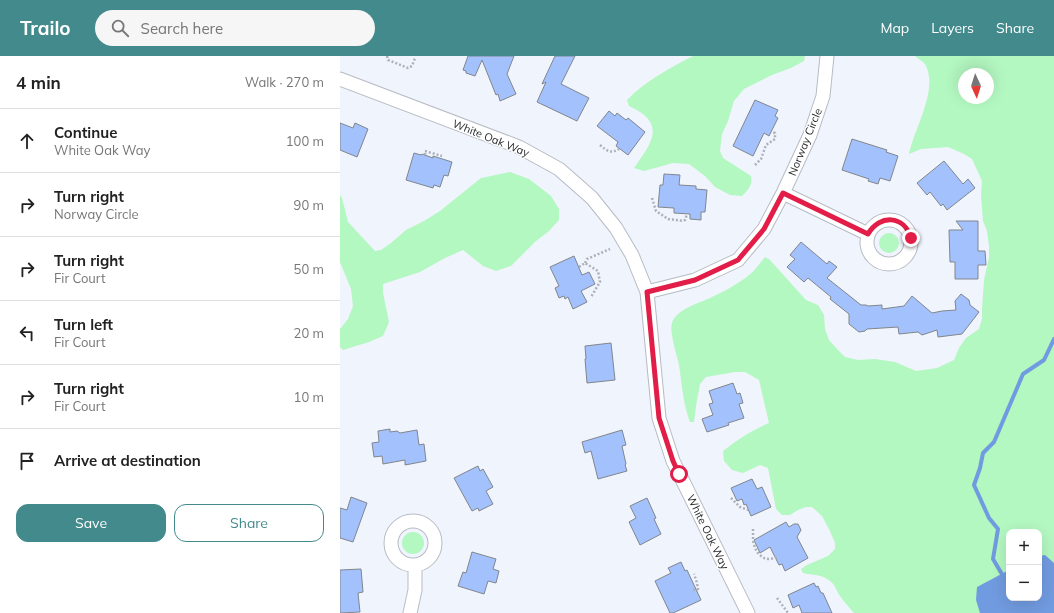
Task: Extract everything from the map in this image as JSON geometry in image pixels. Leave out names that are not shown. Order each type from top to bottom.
[{"type":"street","name":"Norway Circle","points":[[647,292],[695,280],[738,260],[764,229],[783,193],[810,135],[823,96],[827,56]]},
{"type":"street","name":"White Oak Way","points":[[340,79],[519,147],[559,169],[592,198],[616,228],[632,255],[647,292],[659,418],[670,454],[748,613]]},
{"type":"street","points":[[783,193],[868,234]]},
{"type":"street","points":[[410,613],[415,590],[415,565]]},
{"type":"path","points":[[387,56],[388,60],[408,68],[412,66],[415,58]]},
{"type":"path","points":[[755,165],[761,159],[766,145],[775,138],[776,133],[771,132]]},
{"type":"path","points":[[600,145],[607,151],[615,151],[619,149]]},
{"type":"path","points":[[425,155],[425,151],[442,156]]},
{"type":"path","points":[[652,198],[656,211],[668,219],[683,221],[685,220],[687,214]]},
{"type":"path","points":[[579,267],[585,263],[587,258],[610,249]]},
{"type":"path","points":[[585,263],[598,271],[600,282],[591,297]]},
{"type":"path","points":[[731,498],[740,507],[748,510]]},
{"type":"path","points":[[753,529],[753,539],[757,552],[762,557],[768,559],[773,559],[778,556]]},
{"type":"path","points":[[693,590],[698,589],[694,574]]},
{"type":"path","points":[[777,598],[788,613]]},
{"type":"green space","points":[[693,56],[805,56],[804,61],[744,89],[734,101],[722,134],[720,151],[723,158],[751,176],[751,185],[742,196],[730,195],[715,187],[705,176],[689,164],[673,163],[644,171],[634,168],[648,147],[653,132],[652,125],[648,119],[640,112],[629,106],[627,100],[650,81]]},
{"type":"green space","points":[[915,56],[1054,56],[1054,613],[854,613],[830,581],[821,576],[803,573],[801,569],[828,556],[835,549],[835,543],[822,516],[812,507],[806,507],[790,515],[782,515],[776,509],[768,468],[760,465],[743,473],[732,470],[724,461],[723,451],[745,436],[769,423],[759,380],[745,372],[735,372],[706,377],[700,384],[694,422],[690,422],[686,408],[671,327],[674,318],[683,310],[740,282],[753,272],[765,257],[770,260],[806,300],[818,305],[824,315],[825,329],[829,340],[845,357],[858,360],[875,359],[895,362],[916,371],[937,368],[954,360],[959,348],[966,338],[979,329],[982,319],[984,280],[989,257],[987,231],[983,221],[981,195],[982,181],[972,159],[948,147],[921,149],[909,154],[924,110],[929,87],[929,76],[923,62]]},
{"type":"green space","points":[[510,172],[529,179],[551,196],[559,209],[559,220],[549,231],[536,241],[511,266],[496,271],[483,266],[463,250],[420,272],[383,284],[383,293],[389,322],[383,336],[343,350],[340,347],[340,329],[348,319],[353,306],[351,289],[340,262],[340,195],[348,222],[375,251],[381,250],[406,230],[440,211],[481,178]]},
{"type":"green space","points":[[889,233],[896,236],[899,243],[896,250],[889,253],[882,250],[879,243],[882,236]]},
{"type":"green space","points":[[413,532],[417,533],[423,539],[423,547],[417,553],[413,554],[409,553],[403,547],[402,543],[403,539],[409,533]]},
{"type":"water","points":[[1045,555],[1054,563],[1054,613],[980,613],[976,600],[977,587],[1006,572],[1006,601],[1042,601],[1042,556]]},
{"type":"building","points":[[468,56],[514,56],[507,74],[516,94],[500,101],[498,94],[496,95],[482,60],[475,76],[466,73],[466,71],[463,70]]},
{"type":"building","points":[[555,56],[575,56],[561,84],[589,98],[577,121],[537,102],[546,82],[542,84]]},
{"type":"building","points":[[755,100],[778,110],[775,116],[778,118],[769,136],[764,133],[753,156],[733,146]]},
{"type":"building","points":[[609,111],[615,116],[617,113],[626,120],[628,118],[645,132],[628,155],[616,146],[618,142],[597,126]]},
{"type":"building","points":[[340,123],[353,128],[355,123],[368,129],[357,157],[340,150]]},
{"type":"building","points":[[852,139],[887,150],[886,152],[898,156],[890,181],[880,178],[878,184],[868,181],[869,179],[842,170]]},
{"type":"building","points":[[414,153],[433,158],[433,156],[452,162],[448,176],[444,175],[440,187],[434,185],[433,188],[406,180]]},
{"type":"building","points":[[944,161],[963,184],[968,179],[975,188],[947,210],[943,204],[941,206],[930,192],[927,195],[917,183]]},
{"type":"building","points":[[664,174],[680,175],[679,185],[696,186],[696,189],[707,190],[705,212],[701,212],[701,220],[690,219],[690,214],[674,213],[674,208],[658,207],[660,185],[663,185]]},
{"type":"building","points":[[956,221],[978,221],[978,251],[985,251],[986,265],[978,265],[978,279],[955,279],[955,262],[950,262],[949,230],[963,230]]},
{"type":"building","points":[[801,242],[827,264],[829,261],[837,267],[827,278],[861,305],[882,305],[882,309],[904,306],[912,296],[932,313],[956,310],[955,301],[961,294],[969,300],[970,305],[979,312],[962,334],[938,337],[937,330],[922,335],[918,332],[899,334],[898,327],[867,329],[859,332],[849,324],[849,314],[830,299],[831,297],[808,278],[804,282],[787,267],[795,259],[790,255]]},
{"type":"building","points":[[574,256],[582,275],[589,272],[595,284],[581,291],[587,302],[573,309],[568,297],[565,299],[564,296],[559,298],[555,288],[559,286],[550,267]]},
{"type":"building","points":[[611,343],[615,380],[587,383],[585,346]]},
{"type":"building","points":[[733,383],[737,394],[740,393],[743,403],[739,404],[744,418],[728,423],[729,425],[707,432],[702,419],[713,415],[709,404],[713,403],[709,391]]},
{"type":"building","points":[[390,429],[390,432],[397,431],[400,433],[417,430],[419,445],[424,444],[426,461],[405,465],[405,460],[383,464],[382,456],[374,457],[372,443],[379,442],[378,431]]},
{"type":"building","points":[[622,430],[626,445],[622,446],[627,471],[598,479],[591,451],[585,453],[582,442]]},
{"type":"building","points":[[478,466],[480,471],[483,469],[493,487],[486,491],[493,504],[479,511],[478,508],[472,511],[454,478]]},
{"type":"building","points":[[752,479],[757,489],[762,487],[771,507],[751,516],[746,504],[744,505],[742,499],[737,501],[731,488]]},
{"type":"building","points":[[351,497],[367,503],[353,542],[340,538],[340,508],[347,510]]},
{"type":"building","points":[[647,498],[661,534],[640,545],[629,522],[636,518],[630,506]]},
{"type":"building","points":[[786,522],[789,527],[794,524],[798,524],[801,530],[797,537],[808,558],[785,571],[782,564],[779,565],[770,547],[760,553],[754,540]]},
{"type":"building","points":[[472,552],[496,559],[493,569],[499,571],[496,583],[488,581],[484,594],[458,586],[463,572],[466,573]]},
{"type":"building","points":[[681,562],[685,571],[687,570],[701,600],[670,613],[655,581],[671,573],[668,568]]},
{"type":"building","points":[[361,569],[363,592],[358,593],[360,612],[340,613],[340,570]]},
{"type":"building","points":[[814,583],[816,587],[818,586],[821,593],[823,593],[832,613],[802,613],[799,605],[793,608],[788,595]]},
{"type":"waterway","points":[[1006,581],[993,559],[998,529],[989,518],[974,485],[983,453],[994,442],[1023,374],[1044,360],[1054,339]]},
{"type":"route","points":[[679,474],[673,461],[659,418],[647,292],[695,280],[738,260],[764,229],[783,193],[868,234],[871,228],[876,224],[882,221],[894,220],[905,226],[911,238]]}]
